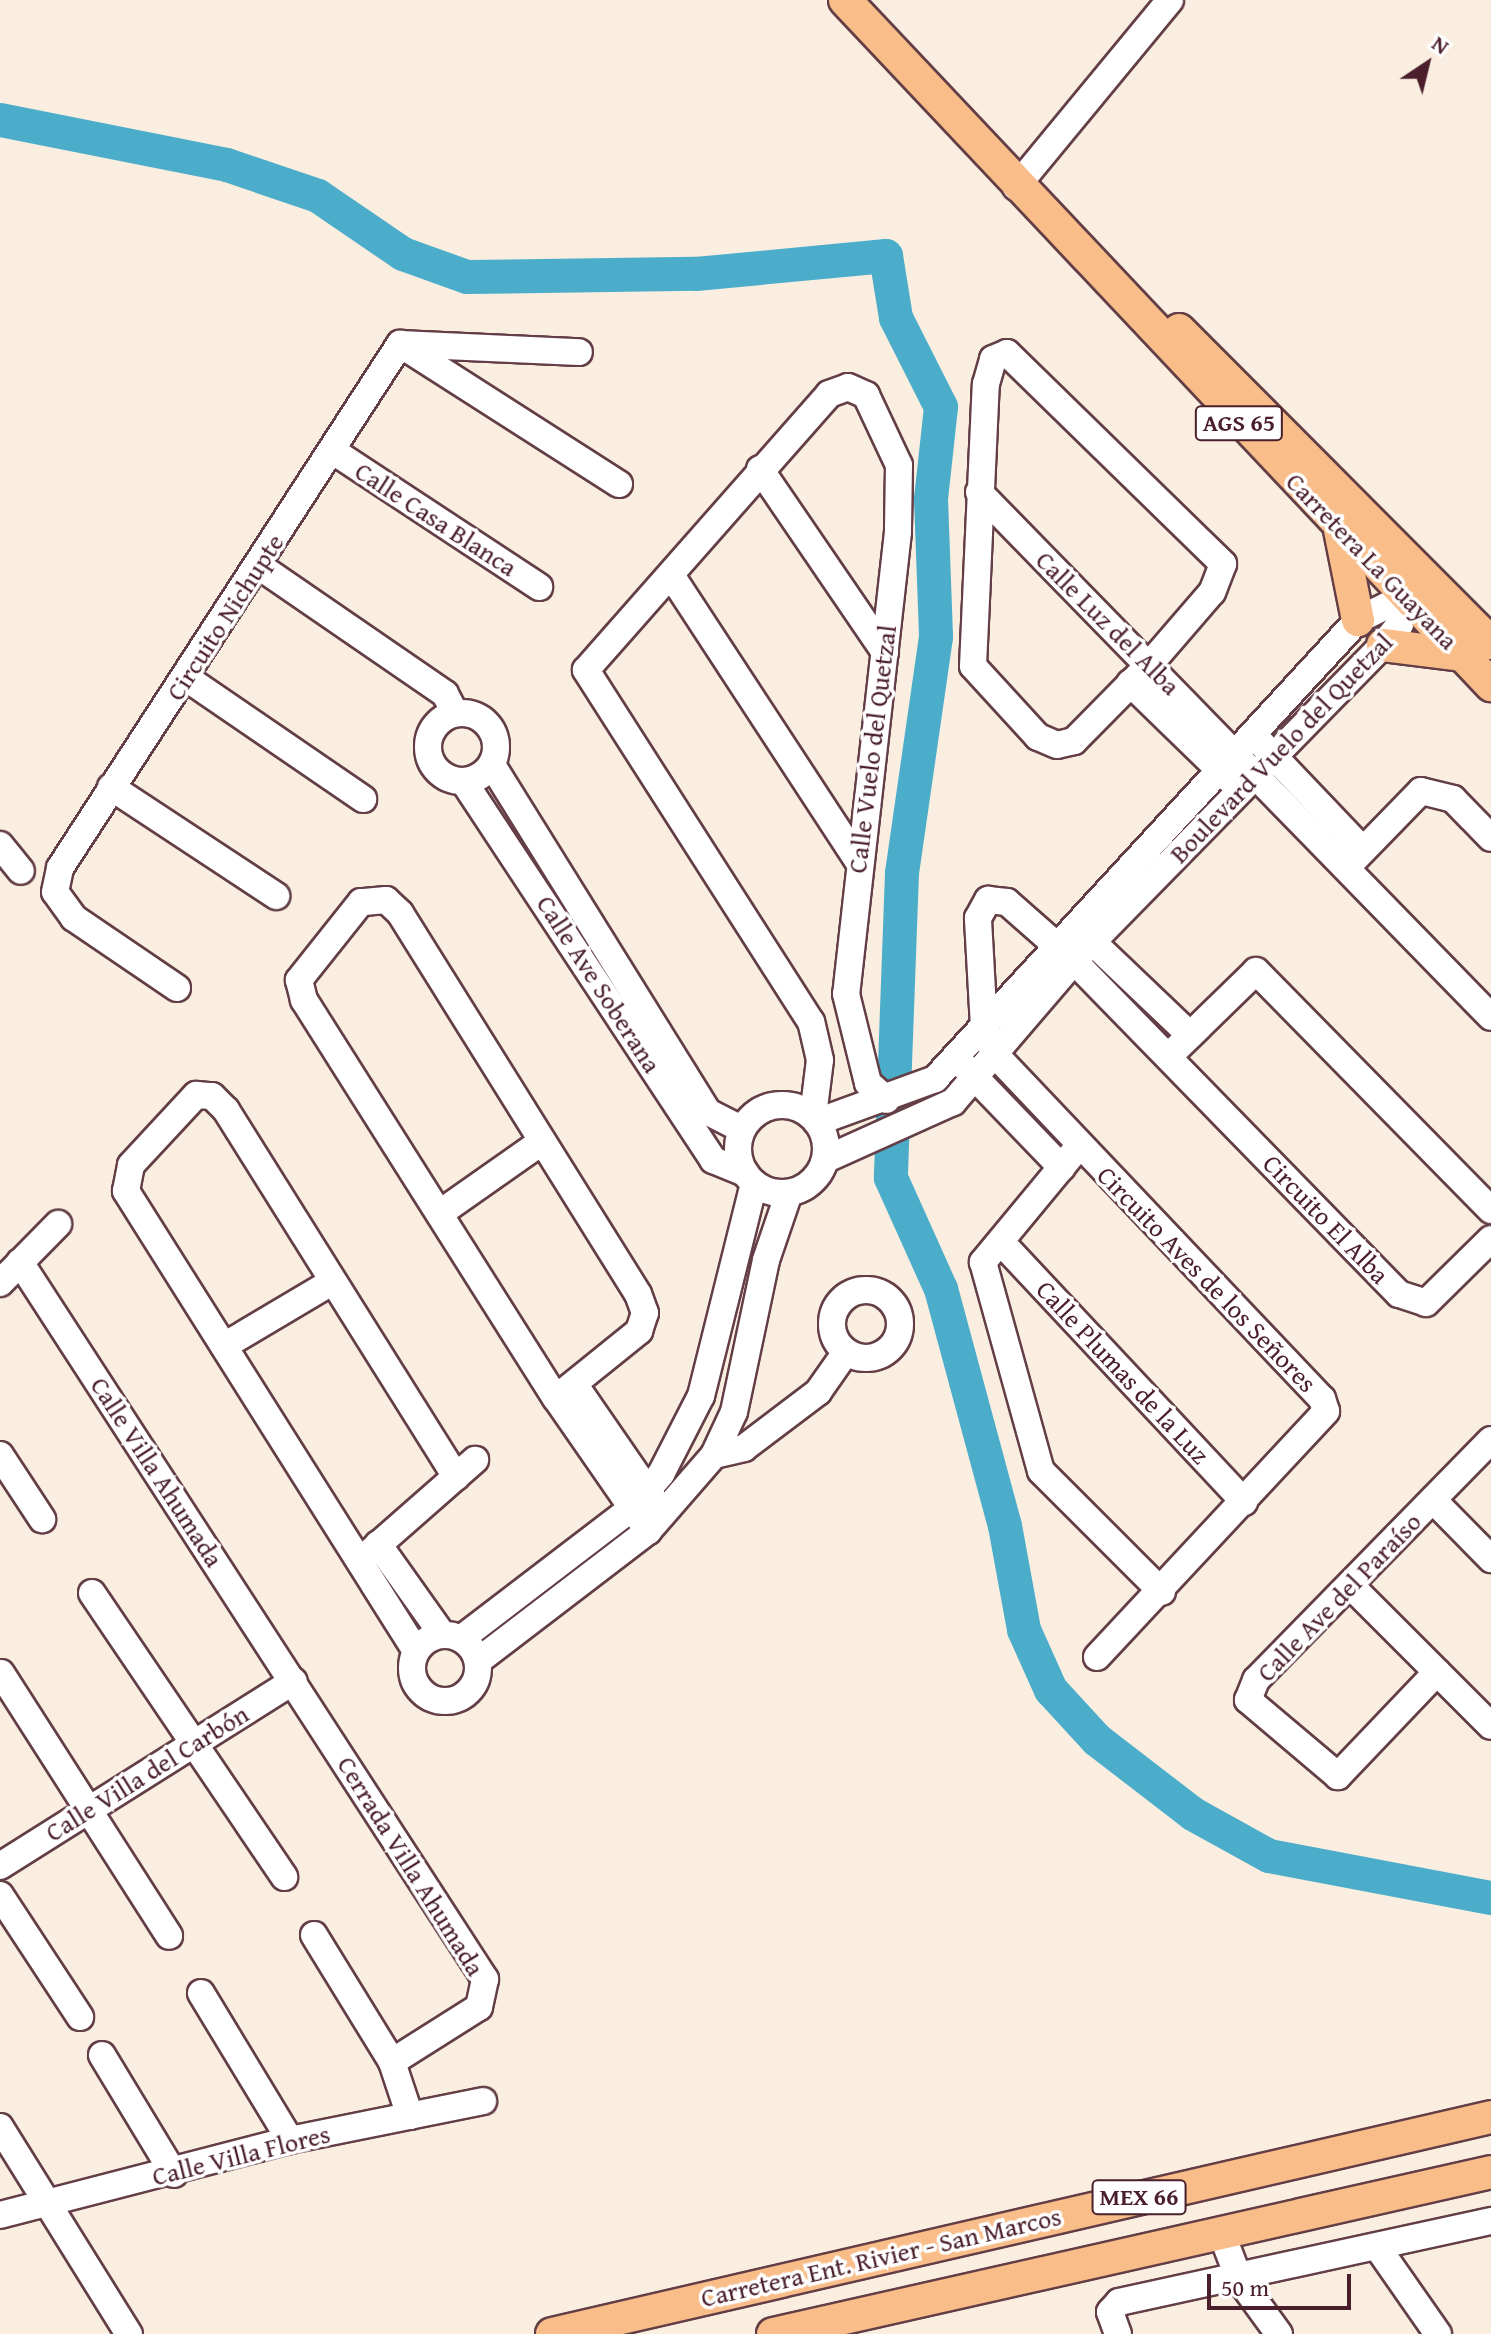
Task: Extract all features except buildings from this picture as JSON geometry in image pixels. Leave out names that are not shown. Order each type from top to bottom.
[{"type":"main road","name":"Carretera La Guayana","points":[[845,0],[1022,180],[1288,439],[1482,653],[1491,685]]},
{"type":"main road","name":"Carretera La Guayana","points":[[1022,180],[1339,527],[1406,596],[1482,653]]},
{"type":"main road","points":[[1288,439],[1302,466],[1405,580],[1406,596]]},
{"type":"main road","points":[[1339,527],[1358,620]]},
{"type":"main road","points":[[1383,645],[1482,653]]},
{"type":"main road","name":"Carretera Ent. Rivier - San Marcos","points":[[552,2334],[1491,2117]]},
{"type":"main road","points":[[1380,2143],[1394,2193]]},
{"type":"main road","name":"Carretera Ent. Rivier - San Marcos","points":[[773,2334],[1491,2172]]},
{"type":"street","points":[[1022,180],[1170,0]]},
{"type":"street","points":[[400,344],[579,352]]},
{"type":"street","points":[[400,344],[619,484]]},
{"type":"street","name":"Circuito Nichupte","points":[[177,988],[74,918],[55,892],[60,868],[259,566],[400,344]]},
{"type":"street","points":[[1007,353],[1223,564],[1222,579],[1139,674],[1074,741],[1057,745],[1038,737],[973,666],[979,492],[986,384],[993,359],[1007,353]]},
{"type":"street","name":"Calle Vuelo del Quetzal","points":[[760,469],[829,394],[848,387],[866,395],[899,465],[885,652],[846,994],[868,1083],[887,1100]]},
{"type":"street","name":"Calle Casa Blanca","points":[[333,451],[539,587]]},
{"type":"street","points":[[749,1178],[789,1193],[808,1186],[826,1159],[815,1119],[820,1060],[811,1022],[586,670],[760,469],[885,652]]},
{"type":"street","name":"Calle Luz del Alba","points":[[979,492],[1139,674],[1237,753],[1256,773]]},
{"type":"street","points":[[259,566],[445,694],[455,713],[489,725],[496,737],[492,765],[464,782],[440,774],[428,752],[434,727],[455,713]]},
{"type":"street","points":[[671,575],[859,862]]},
{"type":"street","name":"Boulevard Vuelo del Quetzal","points":[[815,1119],[925,1087],[984,1027],[1053,944],[1237,753],[1358,620],[1406,596]]},
{"type":"street","name":"Boulevard Vuelo del Quetzal","points":[[826,1159],[953,1102],[1084,952],[1383,645],[1400,624],[1406,596]]},
{"type":"street","points":[[1358,620],[1383,645]]},
{"type":"street","points":[[185,677],[363,799]]},
{"type":"street","points":[[1237,753],[1355,858],[1491,1017]]},
{"type":"street","name":"Calle Ave Soberana","points":[[492,765],[708,1112],[742,1129]]},
{"type":"street","name":"Calle Ave Soberana","points":[[464,782],[713,1160],[749,1178]]},
{"type":"street","points":[[111,787],[276,896]]},
{"type":"street","points":[[1355,858],[1421,791],[1453,799],[1491,838]]},
{"type":"street","points":[[0,845],[21,871]]},
{"type":"street","points":[[565,1391],[639,1331],[645,1313],[400,913],[386,900],[361,902],[299,980],[304,1000],[443,1211],[565,1391],[656,1523]]},
{"type":"street","points":[[994,1053],[984,1027],[978,918],[988,900],[1007,902],[1053,944],[1084,952]]},
{"type":"street","name":"Circuito El Alba","points":[[1073,923],[1084,952],[1170,1055],[1370,1268],[1412,1302],[1439,1294],[1491,1239]]},
{"type":"street","name":"Circuito El Alba","points":[[1084,952],[1190,1035]]},
{"type":"street","points":[[1170,1055],[1256,971],[1270,979],[1491,1210]]},
{"type":"street","name":"Circuito Aves de los Señores","points":[[994,1053],[1322,1399],[1319,1425],[1097,1657]]},
{"type":"street","name":"Circuito Aves de los Señores","points":[[958,1056],[973,1079],[1062,1168]]},
{"type":"street","points":[[370,1552],[465,1468],[332,1282],[226,1110],[212,1096],[196,1095],[124,1178],[224,1346],[370,1552],[478,1661]]},
{"type":"street","points":[[416,1651],[452,1636],[640,1500],[701,1396],[749,1178],[742,1129],[775,1105],[815,1119]]},
{"type":"street","points":[[443,1211],[541,1142]]},
{"type":"street","name":"Circuito Aves de los Señores","points":[[1079,1146],[983,1262],[1041,1471],[1162,1592]]},
{"type":"street","points":[[370,1552],[416,1651],[412,1670],[420,1689],[446,1701],[472,1689],[478,1661],[656,1523],[714,1455],[734,1412],[766,1260],[789,1193]]},
{"type":"street","points":[[0,1283],[58,1224]]},
{"type":"street","name":"Calle Plumas de la Luz","points":[[1001,1242],[1244,1502]]},
{"type":"street","name":"Calle Villa Ahumada","points":[[20,1262],[294,1681]]},
{"type":"street","points":[[224,1346],[332,1282]]},
{"type":"street","points":[[714,1455],[744,1448],[818,1392],[846,1352]]},
{"type":"street","name":"Calle Ave del Paraíso","points":[[1437,1672],[1345,1770],[1329,1773],[1248,1700],[1256,1680],[1491,1440]]},
{"type":"street","points":[[0,1455],[42,1519]]},
{"type":"street","points":[[1433,1500],[1491,1559]]},
{"type":"street","points":[[1350,1585],[1491,1726]]},
{"type":"street","points":[[92,1593],[284,1877]]},
{"type":"street","points":[[1,1673],[169,1936]]},
{"type":"street","name":"Calle Villa del Carbón","points":[[0,1866],[294,1681]]},
{"type":"street","name":"Cerrada Villa Ahumada","points":[[294,1681],[485,1979],[479,2007],[392,2062]]},
{"type":"street","points":[[0,1895],[80,2017]]},
{"type":"street","points":[[314,1935],[392,2062],[410,2116]]},
{"type":"street","points":[[201,1993],[290,2140]]},
{"type":"street","points":[[102,2055],[174,2174]]},
{"type":"street","name":"Calle Villa Flores","points":[[0,2215],[174,2174],[290,2140],[483,2101]]},
{"type":"street","points":[[0,2127],[129,2334]]},
{"type":"street","points":[[1114,2323],[1119,2302],[1239,2279],[1491,2221]]},
{"type":"street","points":[[1221,2232],[1239,2279],[1279,2334]]},
{"type":"street","points":[[1378,2248],[1438,2334]]},
{"type":"waterway","points":[[0,120],[227,165],[318,196],[403,254],[467,277],[696,274],[886,256],[896,318],[941,407],[931,499],[936,637],[902,873],[891,1178],[941,1289],[1005,1526],[1024,1630],[1051,1690],[1097,1740],[1193,1814],[1269,1856],[1491,1898]]}]
